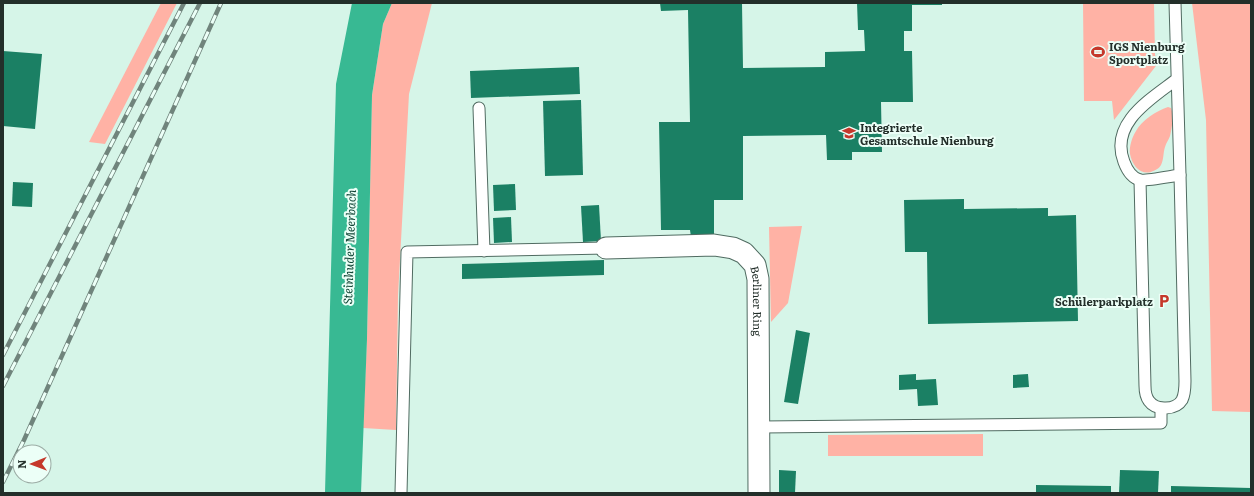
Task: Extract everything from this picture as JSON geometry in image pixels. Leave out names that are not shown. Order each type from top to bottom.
[{"type":"street","name":"Berliner Ring","points":[[606,248],[714,246],[734,248],[744,253],[755,265],[758,279],[759,493]]},
{"type":"lane","points":[[1140,180],[1145,386],[1149,402],[1154,406],[1166,408],[1180,402],[1184,393],[1185,381],[1175,3]]},
{"type":"lane","points":[[1177,79],[1146,102],[1134,115],[1123,131],[1121,146],[1123,160],[1127,170],[1140,180],[1180,174]]},
{"type":"lane","points":[[479,108],[484,251]]},
{"type":"lane","points":[[401,493],[407,252],[606,248]]},
{"type":"lane","points":[[758,427],[1161,423],[1161,408]]},
{"type":"shaded area","points":[[161,3],[177,3],[105,144],[89,142]]},
{"type":"shaded area","points":[[392,3],[432,3],[409,94],[398,296],[396,430],[363,428],[367,339],[372,95],[383,24]]},
{"type":"shaded area","points":[[1083,3],[1154,3],[1155,55],[1159,62],[1114,120],[1112,101],[1084,101]]},
{"type":"shaded area","points":[[1192,3],[1251,3],[1251,412],[1212,411],[1206,120]]},
{"type":"shaded area","points":[[1168,107],[1171,108],[1173,118],[1170,136],[1164,149],[1162,163],[1159,168],[1151,172],[1147,173],[1140,171],[1133,162],[1130,154],[1132,139],[1139,127],[1146,120],[1154,113]]},
{"type":"shaded area","points":[[802,226],[788,303],[771,322],[769,227]]},
{"type":"shaded area","points":[[983,434],[983,456],[828,456],[828,435]]},
{"type":"water","name":"Steinhuder Meerbach","points":[[352,3],[392,3],[383,24],[372,95],[367,339],[361,493],[325,493],[336,84]]},
{"type":"building","points":[[660,3],[742,3],[743,68],[825,67],[825,52],[865,51],[864,30],[858,30],[857,3],[942,3],[942,5],[912,5],[912,31],[904,31],[904,51],[912,51],[913,102],[881,102],[882,152],[852,152],[852,160],[827,160],[826,135],[743,136],[743,200],[714,200],[714,237],[691,237],[690,230],[661,230],[659,122],[690,122],[688,10],[661,11]]},
{"type":"building","points":[[3,51],[42,54],[35,129],[3,126]]},
{"type":"building","points":[[579,67],[580,94],[471,98],[470,71]]},
{"type":"building","points":[[581,100],[583,175],[545,176],[543,101]]},
{"type":"building","points":[[13,182],[33,183],[32,207],[12,206]]},
{"type":"building","points":[[515,184],[516,210],[494,211],[493,185]]},
{"type":"building","points":[[964,199],[964,209],[1048,208],[1048,216],[1076,215],[1078,321],[928,324],[927,252],[905,252],[904,200]]},
{"type":"building","points":[[599,205],[601,241],[583,242],[581,206]]},
{"type":"building","points":[[511,217],[512,242],[494,243],[493,218]]},
{"type":"building","points":[[604,260],[604,275],[462,279],[462,264]]},
{"type":"building","points":[[796,330],[810,333],[798,404],[784,402]]},
{"type":"building","points":[[916,374],[916,380],[936,379],[938,405],[918,406],[917,389],[899,390],[899,375]]},
{"type":"building","points":[[1028,374],[1029,387],[1013,388],[1013,375]]},
{"type":"building","points":[[779,470],[796,471],[795,493],[779,493]]},
{"type":"building","points":[[1120,470],[1159,471],[1158,493],[1119,493]]},
{"type":"building","points":[[1036,485],[1111,486],[1111,493],[1036,493]]},
{"type":"building","points":[[1171,486],[1251,488],[1251,493],[1171,493]]},
{"type":"railway","points":[[3,355],[184,3]]},
{"type":"railway","points":[[3,386],[200,3]]},
{"type":"railway","points":[[3,482],[24,440],[221,3]]},
{"type":"place","name":"IGS Nienburg Sportplatz","points":[[1098,52]]},
{"type":"place","name":"Integrierte Gesamtschule Nienburg","points":[[849,133]]},
{"type":"place","name":"Schülerparkplatz","points":[[1164,301]]}]
